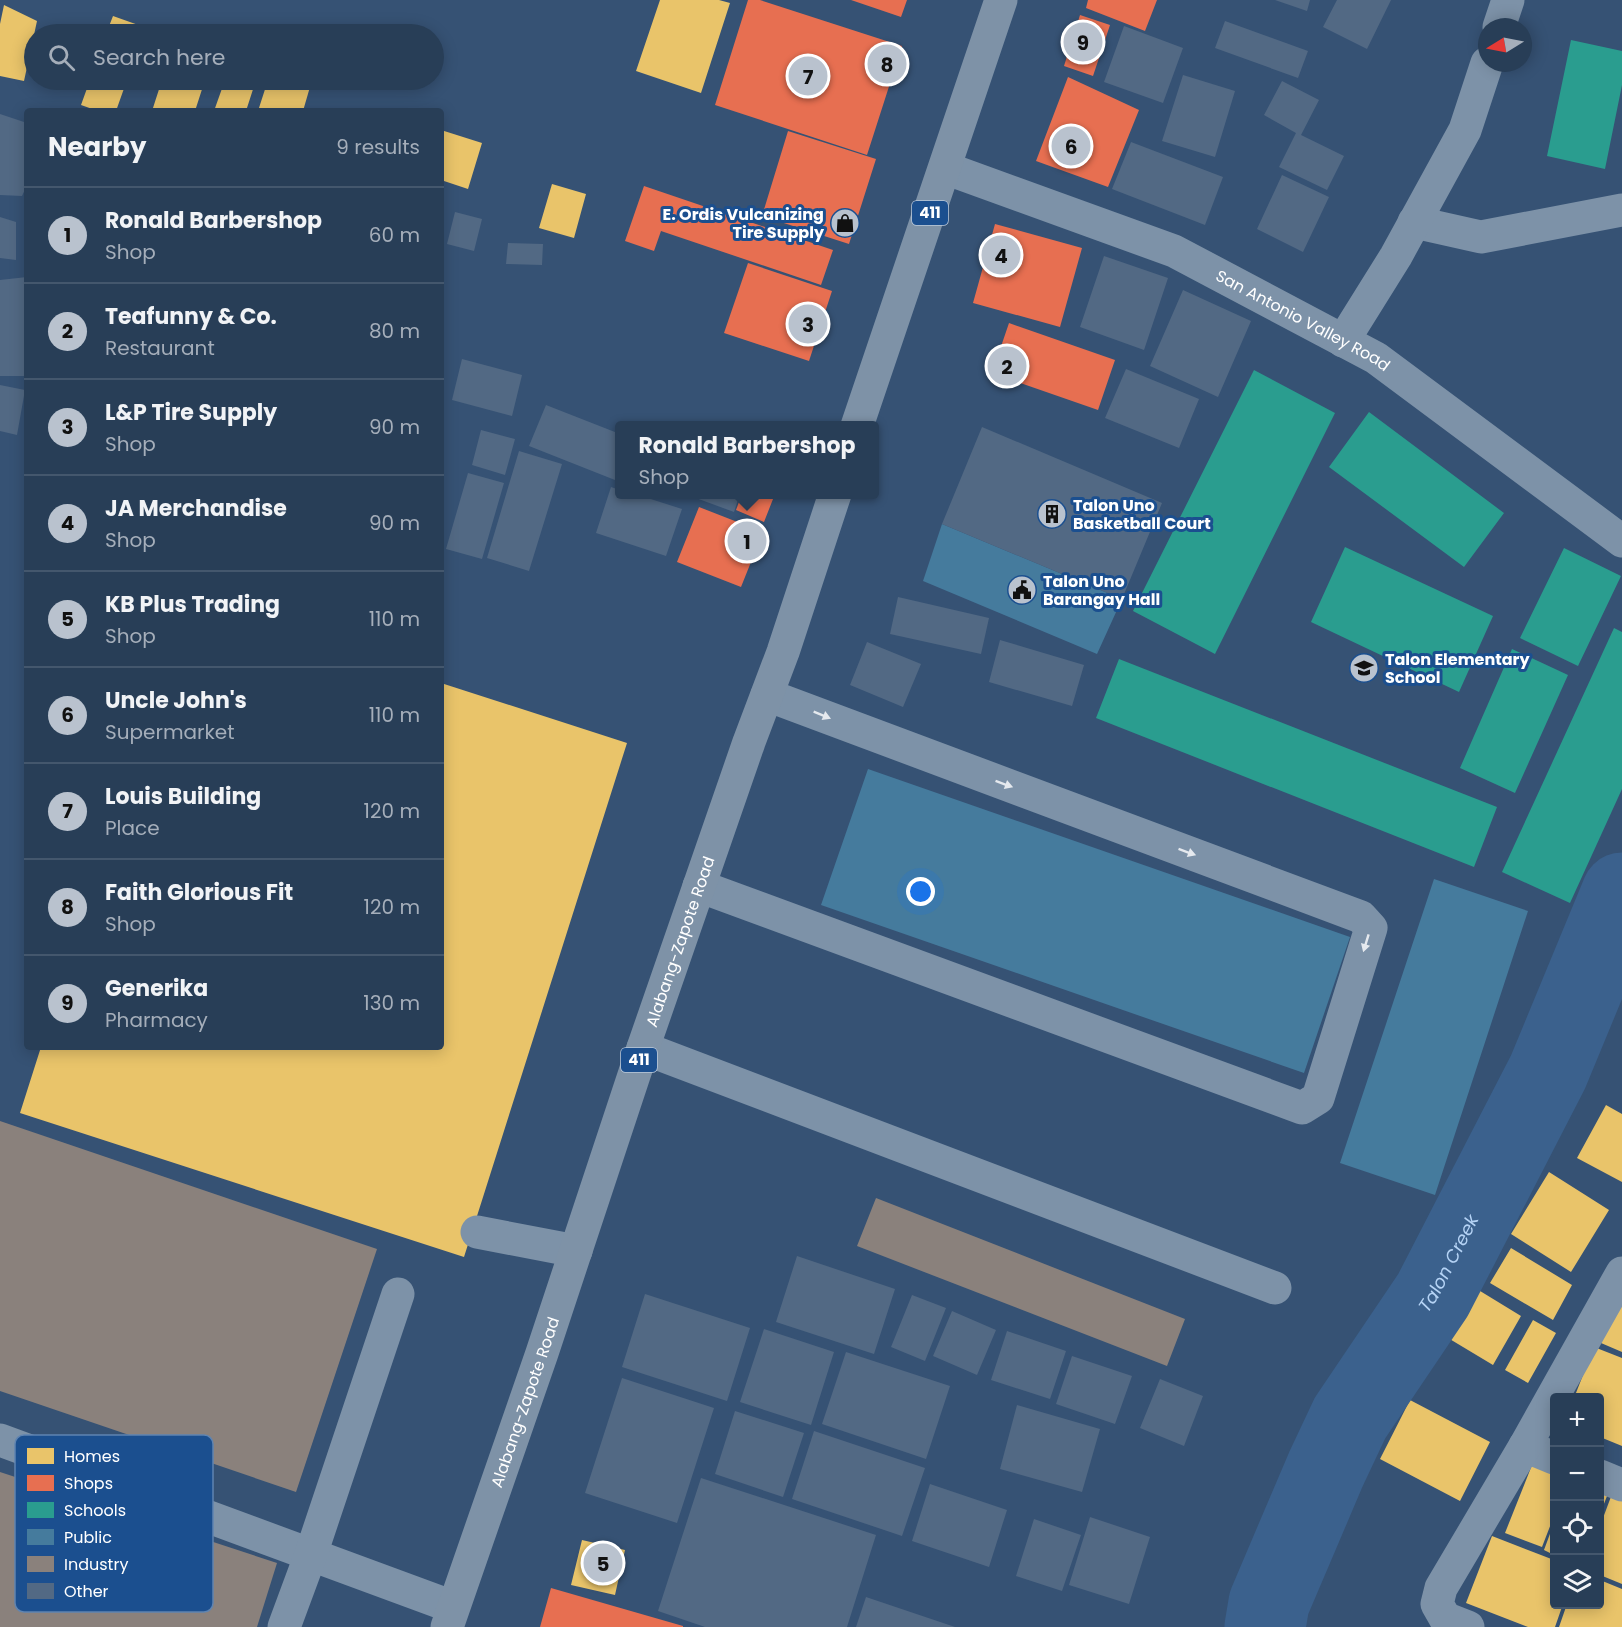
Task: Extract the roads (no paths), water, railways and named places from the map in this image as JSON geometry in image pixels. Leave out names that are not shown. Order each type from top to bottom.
[{"type":"highway","name":"411","points":[[859,421],[1001,0]]},
{"type":"highway","name":"Alabang-Zapote Road","points":[[450,1617],[643,1048],[783,652],[834,499]]},
{"type":"street","points":[[1502,18],[1508,0]]},
{"type":"street","points":[[1342,341],[1395,256],[1465,130],[1484,72]]},
{"type":"street","name":"San Antonio Valley Road","points":[[945,168],[1174,251],[1376,358],[1622,541]]},
{"type":"street","points":[[1414,222],[1481,237],[1622,210]]},
{"type":"street","points":[[699,886],[1302,1108],[1318,1098],[1371,928],[1361,917],[767,695]]},
{"type":"street","points":[[643,1048],[1275,1288]]},
{"type":"street","points":[[477,1232],[576,1251]]},
{"type":"street","points":[[1468,1627],[1445,1618],[1437,1604],[1441,1588],[1540,1452],[1622,1273]]},
{"type":"street","points":[[284,1627],[311,1554],[398,1294]]},
{"type":"street","points":[[0,1440],[15,1445]]},
{"type":"street","points":[[1604,1478],[1622,1485]]},
{"type":"street","points":[[213,1518],[311,1554],[450,1617]]},
{"type":"waterway","name":"Talon Creek","points":[[1265,1627],[1269,1603],[1350,1418],[1433,1295],[1548,1072],[1622,893]]},
{"type":"place","name":"Generika","points":[[1083,42]]},
{"type":"place","name":"Faith Glorious Fit","points":[[887,64]]},
{"type":"place","name":"Louis Building","points":[[808,76]]},
{"type":"place","name":"Uncle John's","points":[[1071,146]]},
{"type":"place","name":"E. Ordis Vulcanizing Tire Supply","points":[[845,223]]},
{"type":"place","name":"JA Merchandise","points":[[1001,255]]},
{"type":"place","name":"L&P Tire Supply","points":[[808,324]]},
{"type":"place","name":"Teafunny & Co.","points":[[1007,366]]},
{"type":"place","name":"Talon Uno Basketball Court","points":[[1052,514]]},
{"type":"place","name":"Ronald Barbershop","points":[[747,541]]},
{"type":"place","name":"Talon Uno Barangay Hall","points":[[1022,590]]},
{"type":"place","name":"Talon Elementary School","points":[[1364,668]]},
{"type":"place","name":"KB Plus Trading","points":[[603,1563]]}]
